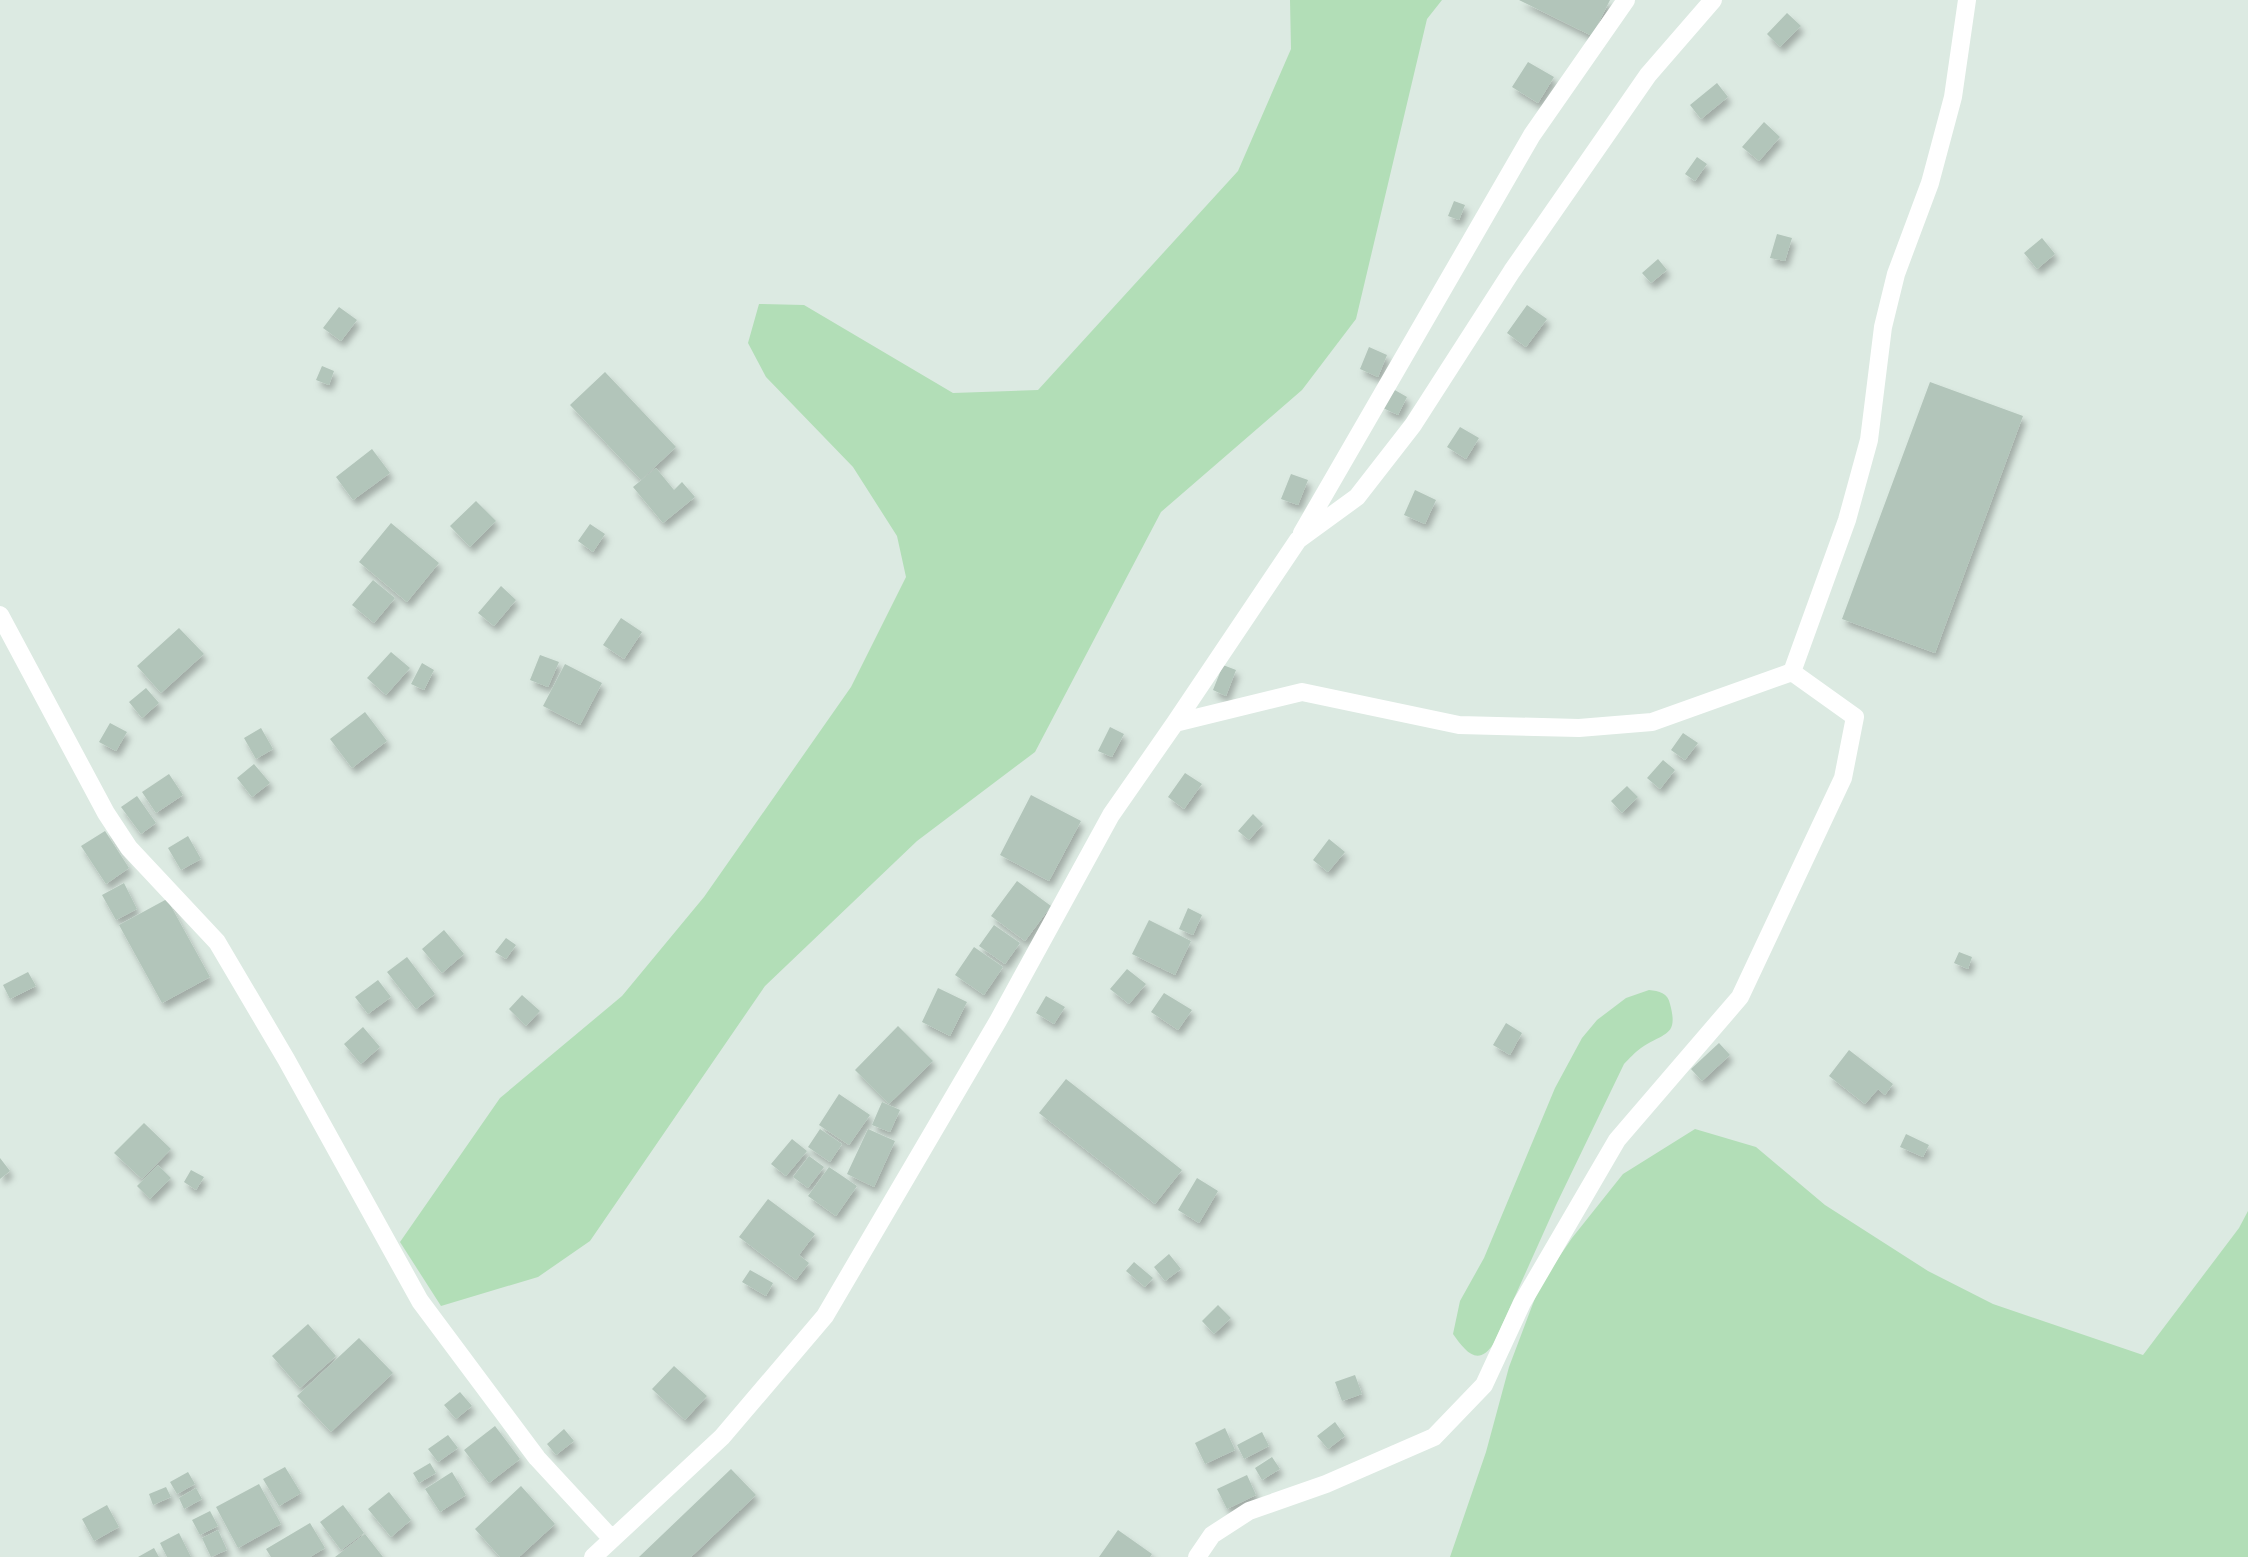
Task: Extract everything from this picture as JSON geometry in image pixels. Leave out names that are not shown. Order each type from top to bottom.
[{"type":"street","points":[[593,1557],[610,1538],[656,1499],[722,1437],[825,1316],[998,1021],[1111,815],[1298,540],[1532,135],[1626,0]]},
{"type":"street","points":[[1298,540],[1357,497],[1413,425],[1512,271],[1648,75],[1713,0]]},
{"type":"street","points":[[1792,672],[1846,520],[1869,440],[1883,327],[1896,274],[1930,183],[1953,97],[1967,0]]},
{"type":"street","points":[[0,615],[106,813],[129,848],[217,942],[286,1059],[420,1301],[537,1458],[610,1538]]},
{"type":"street","points":[[1175,723],[1302,692],[1460,726],[1579,728],[1652,722],[1792,672]]},
{"type":"street","points":[[1197,1557],[1212,1535],[1250,1511],[1326,1484],[1434,1437],[1484,1385],[1522,1303],[1617,1140],[1740,997],[1843,778],[1855,717],[1792,672]]},
{"type":"green space","points":[[1290,0],[1442,0],[1427,19],[1356,319],[1302,390],[1161,512],[1035,752],[917,841],[765,986],[590,1241],[538,1277],[441,1306],[400,1242],[500,1098],[622,996],[704,897],[851,687],[906,577],[897,536],[853,467],[766,377],[748,343],[759,304],[804,305],[953,393],[1038,390],[1238,171],[1291,49]]},
{"type":"green space","points":[[1649,990],[1660,992],[1669,1000],[1672,1015],[1671,1028],[1663,1036],[1639,1050],[1624,1064],[1556,1205],[1494,1343],[1483,1355],[1472,1354],[1453,1334],[1460,1301],[1484,1258],[1555,1088],[1582,1038],[1597,1020],[1626,998]]},
{"type":"green space","points":[[1695,1129],[1756,1147],[1825,1205],[1928,1271],[1993,1304],[2143,1355],[2239,1228],[2248,1211],[2248,1557],[1450,1557],[1486,1452],[1509,1367],[1540,1285],[1572,1238],[1623,1174]]},
{"type":"building","points":[[1519,0],[1610,0],[1592,36]]},
{"type":"building","points":[[1787,13],[1801,26],[1780,47],[1767,34]]},
{"type":"building","points":[[1528,62],[1554,77],[1538,103],[1512,87]]},
{"type":"building","points":[[1717,83],[1728,97],[1701,119],[1690,105]]},
{"type":"building","points":[[1764,122],[1780,137],[1759,161],[1742,147]]},
{"type":"building","points":[[1697,157],[1707,164],[1695,181],[1685,174]]},
{"type":"building","points":[[1454,201],[1465,205],[1459,220],[1448,216]]},
{"type":"building","points":[[1777,234],[1792,238],[1785,261],[1770,258]]},
{"type":"building","points":[[2042,238],[2055,254],[2037,269],[2024,253]]},
{"type":"building","points":[[1658,259],[1667,270],[1651,283],[1642,273]]},
{"type":"building","points":[[1527,305],[1547,319],[1526,347],[1507,333]]},
{"type":"building","points":[[339,307],[357,320],[341,341],[323,328]]},
{"type":"building","points":[[1369,347],[1387,355],[1378,377],[1360,369]]},
{"type":"building","points":[[322,366],[334,371],[329,385],[316,380]]},
{"type":"building","points":[[605,372],[676,447],[641,480],[570,405]]},
{"type":"building","points":[[1930,382],[2023,416],[1935,653],[1842,619]]},
{"type":"building","points":[[1393,389],[1407,397],[1398,415],[1383,408]]},
{"type":"building","points":[[1460,427],[1479,438],[1466,459],[1447,447]]},
{"type":"building","points":[[372,449],[390,473],[353,500],[336,477]]},
{"type":"building","points":[[656,468],[674,490],[682,482],[695,497],[663,523],[633,487]]},
{"type":"building","points":[[1291,474],[1308,480],[1298,505],[1281,499]]},
{"type":"building","points":[[1415,490],[1436,500],[1425,524],[1404,515]]},
{"type":"building","points":[[476,501],[496,521],[470,547],[450,526]]},
{"type":"building","points":[[391,523],[439,563],[407,602],[359,562]]},
{"type":"building","points":[[590,524],[605,534],[593,552],[578,541]]},
{"type":"building","points":[[373,580],[395,598],[374,623],[352,605]]},
{"type":"building","points":[[501,586],[516,600],[494,626],[478,613]]},
{"type":"building","points":[[621,618],[642,632],[624,659],[603,645]]},
{"type":"building","points":[[179,628],[204,654],[161,693],[137,666]]},
{"type":"building","points":[[391,652],[410,668],[386,695],[367,678]]},
{"type":"building","points":[[540,655],[559,662],[548,687],[530,680]]},
{"type":"building","points":[[422,663],[434,670],[424,690],[411,684]]},
{"type":"building","points":[[565,664],[602,683],[580,725],[543,706]]},
{"type":"building","points":[[1223,665],[1236,670],[1226,696],[1213,690]]},
{"type":"building","points":[[146,688],[159,703],[142,718],[129,702]]},
{"type":"building","points":[[365,712],[387,741],[352,768],[330,739]]},
{"type":"building","points":[[110,723],[127,732],[116,751],[99,742]]},
{"type":"building","points":[[1110,727],[1124,734],[1112,757],[1098,751]]},
{"type":"building","points":[[261,728],[273,749],[256,759],[244,738]]},
{"type":"building","points":[[1683,733],[1698,743],[1685,760],[1671,750]]},
{"type":"building","points":[[1663,760],[1675,770],[1660,789],[1647,778]]},
{"type":"building","points":[[254,764],[270,783],[252,797],[237,778]]},
{"type":"building","points":[[1185,773],[1202,784],[1184,809],[1168,797]]},
{"type":"building","points":[[169,774],[183,795],[156,813],[142,792]]},
{"type":"building","points":[[1627,786],[1638,797],[1622,813],[1611,801]]},
{"type":"building","points":[[1031,795],[1081,821],[1049,881],[1000,855]]},
{"type":"building","points":[[137,796],[156,823],[141,834],[121,807]]},
{"type":"building","points":[[1253,814],[1263,824],[1249,840],[1238,831]]},
{"type":"building","points":[[105,831],[129,868],[106,884],[81,846]]},
{"type":"building","points":[[188,836],[201,859],[181,870],[168,848]]},
{"type":"building","points":[[1329,839],[1345,852],[1328,872],[1313,860]]},
{"type":"building","points":[[1017,881],[1051,906],[1025,941],[991,916]]},
{"type":"building","points":[[124,883],[137,909],[116,920],[102,895]]},
{"type":"building","points":[[167,899],[210,977],[162,1003],[119,925]]},
{"type":"building","points":[[1188,908],[1202,915],[1193,935],[1179,929]]},
{"type":"building","points":[[1149,920],[1191,941],[1175,975],[1132,954]]},
{"type":"building","points":[[994,925],[1020,943],[1005,964],[979,946]]},
{"type":"building","points":[[444,930],[464,954],[442,973],[422,949]]},
{"type":"building","points":[[506,938],[516,945],[506,959],[495,952]]},
{"type":"building","points":[[974,947],[1003,967],[984,995],[955,975]]},
{"type":"building","points":[[1959,952],[1972,957],[1968,969],[1954,963]]},
{"type":"building","points":[[407,957],[435,994],[416,1009],[387,972]]},
{"type":"building","points":[[1127,969],[1146,984],[1129,1004],[1110,989]]},
{"type":"building","points":[[28,972],[36,986],[10,999],[3,985]]},
{"type":"building","points":[[378,980],[391,997],[368,1014],[355,997]]},
{"type":"building","points":[[938,988],[967,1002],[950,1036],[922,1022]]},
{"type":"building","points":[[1164,993],[1192,1010],[1178,1030],[1151,1012]]},
{"type":"building","points":[[522,995],[540,1011],[526,1026],[509,1009]]},
{"type":"building","points":[[1046,996],[1065,1007],[1054,1024],[1036,1013]]},
{"type":"building","points":[[1506,1023],[1522,1033],[1510,1055],[1493,1045]]},
{"type":"building","points":[[898,1026],[933,1061],[889,1104],[855,1070]]},
{"type":"building","points":[[363,1027],[380,1047],[361,1064],[344,1044]]},
{"type":"building","points":[[1719,1043],[1730,1055],[1702,1081],[1691,1069]]},
{"type":"building","points":[[1849,1050],[1893,1084],[1885,1095],[1878,1089],[1865,1104],[1829,1076]]},
{"type":"building","points":[[1066,1079],[1182,1170],[1155,1204],[1039,1113]]},
{"type":"building","points":[[839,1094],[870,1115],[849,1145],[819,1125]]},
{"type":"building","points":[[882,1102],[900,1110],[890,1132],[872,1125]]},
{"type":"building","points":[[144,1123],[171,1149],[142,1179],[114,1153]]},
{"type":"building","points":[[820,1129],[842,1144],[830,1162],[808,1147]]},
{"type":"building","points":[[868,1129],[895,1141],[874,1187],[847,1174]]},
{"type":"building","points":[[1906,1134],[1929,1145],[1923,1157],[1900,1147]]},
{"type":"building","points":[[792,1139],[807,1151],[786,1176],[771,1164]]},
{"type":"building","points":[[809,1156],[824,1167],[808,1188],[793,1177]]},
{"type":"building","points":[[0,1158],[10,1171],[0,1179]]},
{"type":"building","points":[[158,1165],[171,1178],[150,1199],[137,1186]]},
{"type":"building","points":[[829,1167],[857,1186],[836,1216],[808,1196]]},
{"type":"building","points":[[191,1170],[204,1177],[196,1190],[184,1182]]},
{"type":"building","points":[[1197,1178],[1218,1191],[1199,1223],[1178,1210]]},
{"type":"building","points":[[768,1199],[815,1234],[799,1255],[809,1263],[796,1280],[739,1237]]},
{"type":"building","points":[[1169,1254],[1181,1269],[1165,1281],[1154,1267]]},
{"type":"building","points":[[1134,1262],[1153,1278],[1145,1287],[1126,1271]]},
{"type":"building","points":[[750,1270],[773,1283],[766,1296],[742,1282]]},
{"type":"building","points":[[1218,1305],[1231,1318],[1214,1334],[1202,1321]]},
{"type":"building","points":[[308,1324],[336,1356],[300,1388],[272,1356]]},
{"type":"building","points":[[359,1338],[393,1373],[331,1432],[297,1396]]},
{"type":"building","points":[[674,1366],[707,1396],[685,1420],[652,1389]]},
{"type":"building","points":[[1355,1375],[1362,1394],[1342,1401],[1335,1382]]},
{"type":"building","points":[[460,1392],[472,1406],[456,1419],[444,1405]]},
{"type":"building","points":[[1335,1422],[1345,1436],[1328,1449],[1317,1436]]},
{"type":"building","points":[[495,1426],[520,1459],[489,1483],[464,1450]]},
{"type":"building","points":[[1225,1428],[1235,1450],[1205,1464],[1195,1443]]},
{"type":"building","points":[[564,1429],[574,1441],[556,1455],[547,1444]]},
{"type":"building","points":[[1262,1432],[1269,1446],[1244,1459],[1237,1445]]},
{"type":"building","points":[[448,1435],[458,1448],[438,1462],[428,1449]]},
{"type":"building","points":[[1272,1457],[1280,1469],[1262,1480],[1255,1468]]},
{"type":"building","points":[[430,1463],[436,1473],[419,1483],[413,1473]]},
{"type":"building","points":[[285,1467],[301,1493],[279,1506],[263,1479]]},
{"type":"building","points":[[731,1469],[756,1495],[691,1557],[639,1557]]},
{"type":"building","points":[[188,1472],[195,1484],[177,1494],[170,1482]]},
{"type":"building","points":[[452,1472],[466,1495],[440,1512],[425,1489]]},
{"type":"building","points":[[1247,1475],[1256,1495],[1227,1509],[1217,1489]]},
{"type":"building","points":[[259,1484],[281,1524],[238,1548],[216,1507]]},
{"type":"building","points":[[521,1486],[555,1524],[519,1557],[500,1557],[475,1529]]},
{"type":"building","points":[[166,1487],[171,1497],[153,1505],[149,1494]]},
{"type":"building","points":[[196,1488],[202,1499],[184,1509],[179,1498]]},
{"type":"building","points":[[389,1492],[411,1520],[391,1537],[368,1509]]},
{"type":"building","points":[[107,1505],[119,1527],[94,1541],[82,1519]]},
{"type":"building","points":[[343,1505],[364,1533],[341,1550],[320,1522]]},
{"type":"building","points":[[210,1511],[218,1526],[200,1535],[192,1520]]},
{"type":"building","points":[[310,1523],[325,1548],[310,1557],[271,1557],[266,1549]]},
{"type":"building","points":[[218,1530],[227,1550],[211,1557],[202,1538]]},
{"type":"building","points":[[1118,1530],[1152,1554],[1150,1557],[1099,1557]]},
{"type":"building","points":[[179,1533],[191,1557],[167,1557],[160,1543]]},
{"type":"building","points":[[365,1534],[383,1557],[335,1557]]},
{"type":"building","points":[[154,1548],[159,1557],[138,1557]]}]
